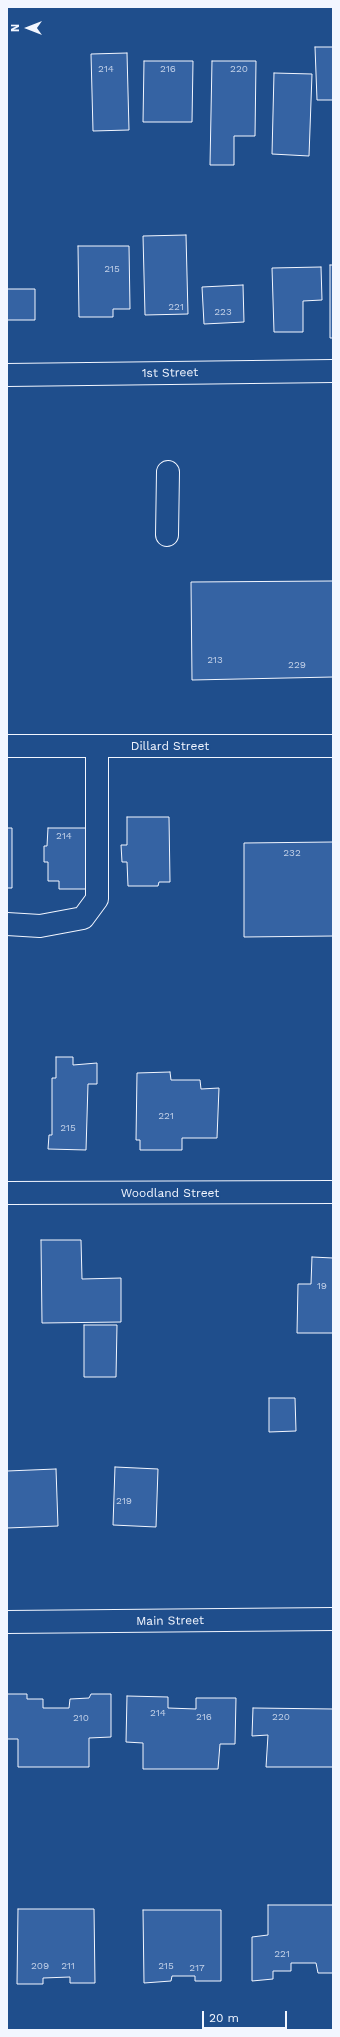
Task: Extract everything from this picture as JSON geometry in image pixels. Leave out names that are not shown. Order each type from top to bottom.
[{"type":"main road","name":"1st Street","points":[[7,374],[333,372]]},
{"type":"main road","points":[[167,535],[168,472]]},
{"type":"main road","name":"Dillard Street","points":[[7,746],[333,746]]},
{"type":"main road","points":[[7,924],[40,926],[83,918],[97,899],[97,746]]},
{"type":"main road","name":"Woodland Street","points":[[7,1193],[333,1192]]},
{"type":"main road","name":"Main Street","points":[[7,1622],[333,1619]]},
{"type":"building","points":[[315,47],[333,47],[333,100],[317,100]]},
{"type":"building","points":[[127,53],[129,130],[93,131],[91,54]]},
{"type":"building","points":[[144,61],[193,61],[192,122],[143,122]]},
{"type":"building","points":[[212,61],[256,61],[255,136],[234,136],[234,165],[210,165]]},
{"type":"building","points":[[274,73],[312,74],[309,156],[272,154]]},
{"type":"building","points":[[186,235],[188,314],[145,315],[143,236]]},
{"type":"building","points":[[78,246],[129,246],[130,309],[113,309],[113,317],[79,317]]},
{"type":"building","points":[[330,265],[333,265],[333,338],[330,338]]},
{"type":"building","points":[[321,267],[322,300],[303,301],[303,332],[274,332],[272,268]]},
{"type":"building","points":[[243,285],[244,322],[204,324],[202,287]]},
{"type":"building","points":[[7,289],[35,289],[35,320],[7,320]]},
{"type":"building","points":[[333,581],[333,677],[192,680],[191,582]]},
{"type":"building","points":[[127,817],[169,817],[170,882],[159,882],[158,886],[128,886],[127,862],[122,862],[121,845],[127,845]]},
{"type":"building","points":[[7,828],[12,828],[12,888],[7,888]]},
{"type":"building","points":[[48,828],[90,828],[90,889],[59,889],[59,881],[48,881],[48,862],[44,862],[44,846],[47,846]]},
{"type":"building","points":[[333,842],[333,936],[244,937],[244,843]]},
{"type":"building","points":[[56,1057],[73,1057],[73,1065],[97,1063],[97,1084],[88,1084],[86,1150],[48,1149],[49,1135],[52,1135],[52,1078],[56,1078]]},
{"type":"building","points":[[170,1072],[171,1080],[200,1080],[201,1089],[219,1088],[217,1138],[182,1138],[182,1150],[140,1150],[140,1140],[136,1140],[137,1073]]},
{"type":"building","points":[[41,1240],[81,1240],[82,1279],[121,1278],[121,1322],[42,1323]]},
{"type":"building","points":[[312,1257],[333,1258],[333,1333],[297,1333],[298,1284],[311,1284]]},
{"type":"building","points":[[84,1325],[117,1325],[116,1377],[84,1377]]},
{"type":"building","points":[[269,1398],[295,1398],[296,1431],[269,1432]]},
{"type":"building","points":[[115,1467],[158,1469],[156,1527],[113,1525]]},
{"type":"building","points":[[56,1469],[58,1526],[7,1528],[7,1471]]},
{"type":"building","points":[[7,1694],[27,1694],[27,1699],[43,1699],[43,1708],[69,1708],[70,1699],[89,1698],[91,1694],[111,1694],[111,1737],[89,1738],[89,1767],[18,1767],[18,1739],[7,1739]]},
{"type":"building","points":[[127,1696],[168,1697],[168,1708],[196,1709],[196,1698],[236,1698],[235,1744],[220,1744],[218,1769],[143,1769],[143,1743],[126,1742]]},
{"type":"building","points":[[253,1708],[333,1709],[333,1767],[266,1767],[268,1735],[252,1736]]},
{"type":"building","points":[[268,1905],[333,1905],[333,1973],[318,1973],[316,1963],[291,1963],[291,1971],[273,1971],[273,1979],[252,1981],[252,1937],[268,1935]]},
{"type":"building","points":[[18,1909],[94,1909],[95,1983],[70,1983],[70,1977],[43,1978],[43,1984],[17,1984]]},
{"type":"building","points":[[143,1910],[221,1910],[221,1981],[195,1981],[195,1976],[172,1976],[171,1981],[144,1983]]}]
